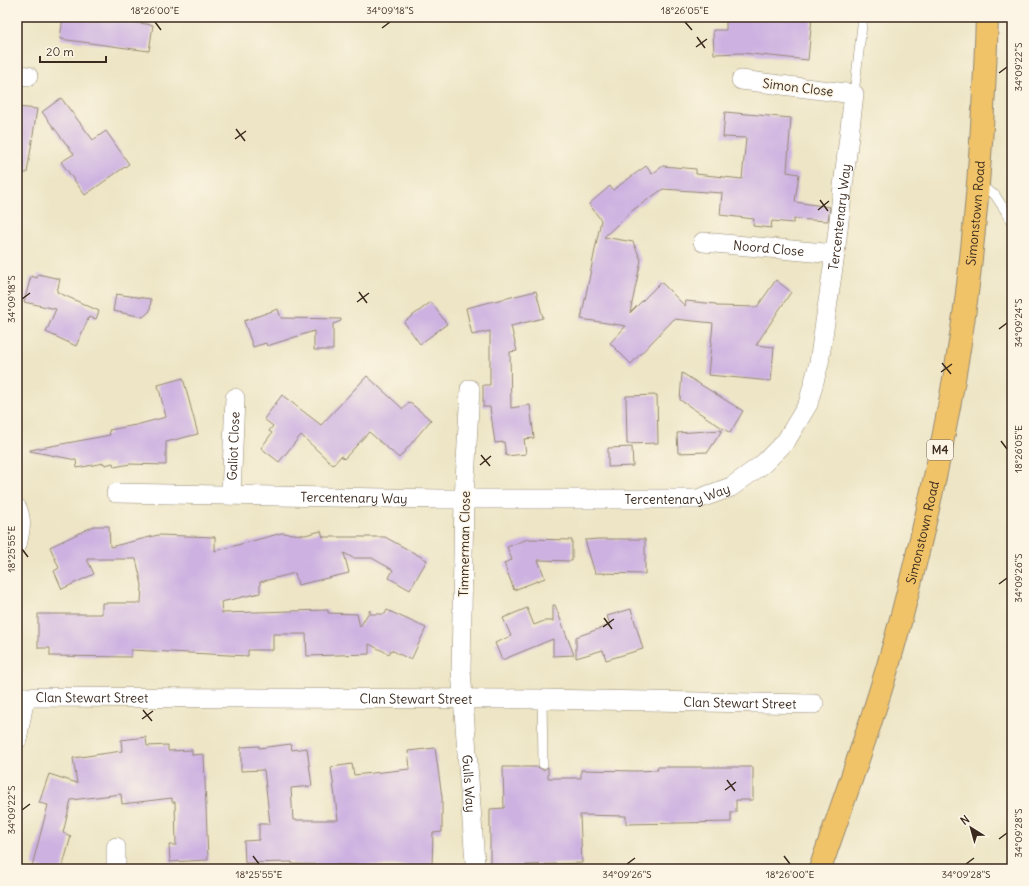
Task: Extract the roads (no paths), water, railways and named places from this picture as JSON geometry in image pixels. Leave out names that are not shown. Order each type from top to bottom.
[{"type":"main road","name":"Simonstown Road","points":[[820,869],[875,711],[902,614],[930,497],[950,402],[966,301],[978,184],[984,113],[987,17]]},
{"type":"street","name":"Simon Close","points":[[741,80],[854,94]]},
{"type":"street","name":"Tercentenary Way","points":[[116,493],[464,499],[698,499],[731,486],[763,464],[786,441],[808,404],[819,363],[835,254],[854,94]]},
{"type":"street","name":"Noord Close","points":[[703,242],[835,254]]},
{"type":"street","name":"Timmerman Close","points":[[464,698],[461,670],[464,499],[470,389]]},
{"type":"street","name":"Galiot Close","points":[[231,495],[235,398]]},
{"type":"street","points":[[17,508],[20,515],[21,529],[17,545]]},
{"type":"street","name":"Clan Stewart Street","points":[[21,697],[464,698],[814,704]]},
{"type":"street","points":[[17,740],[21,697]]},
{"type":"street","name":"Gulls Way","points":[[464,698],[475,862],[474,869]]},
{"type":"street","points":[[116,847],[116,869]]},
{"type":"lane","name":"Tercentenary Way","points":[[854,94],[863,17]]},
{"type":"lane","points":[[978,184],[995,195],[1012,221]]},
{"type":"lane","points":[[542,699],[542,764]]}]
